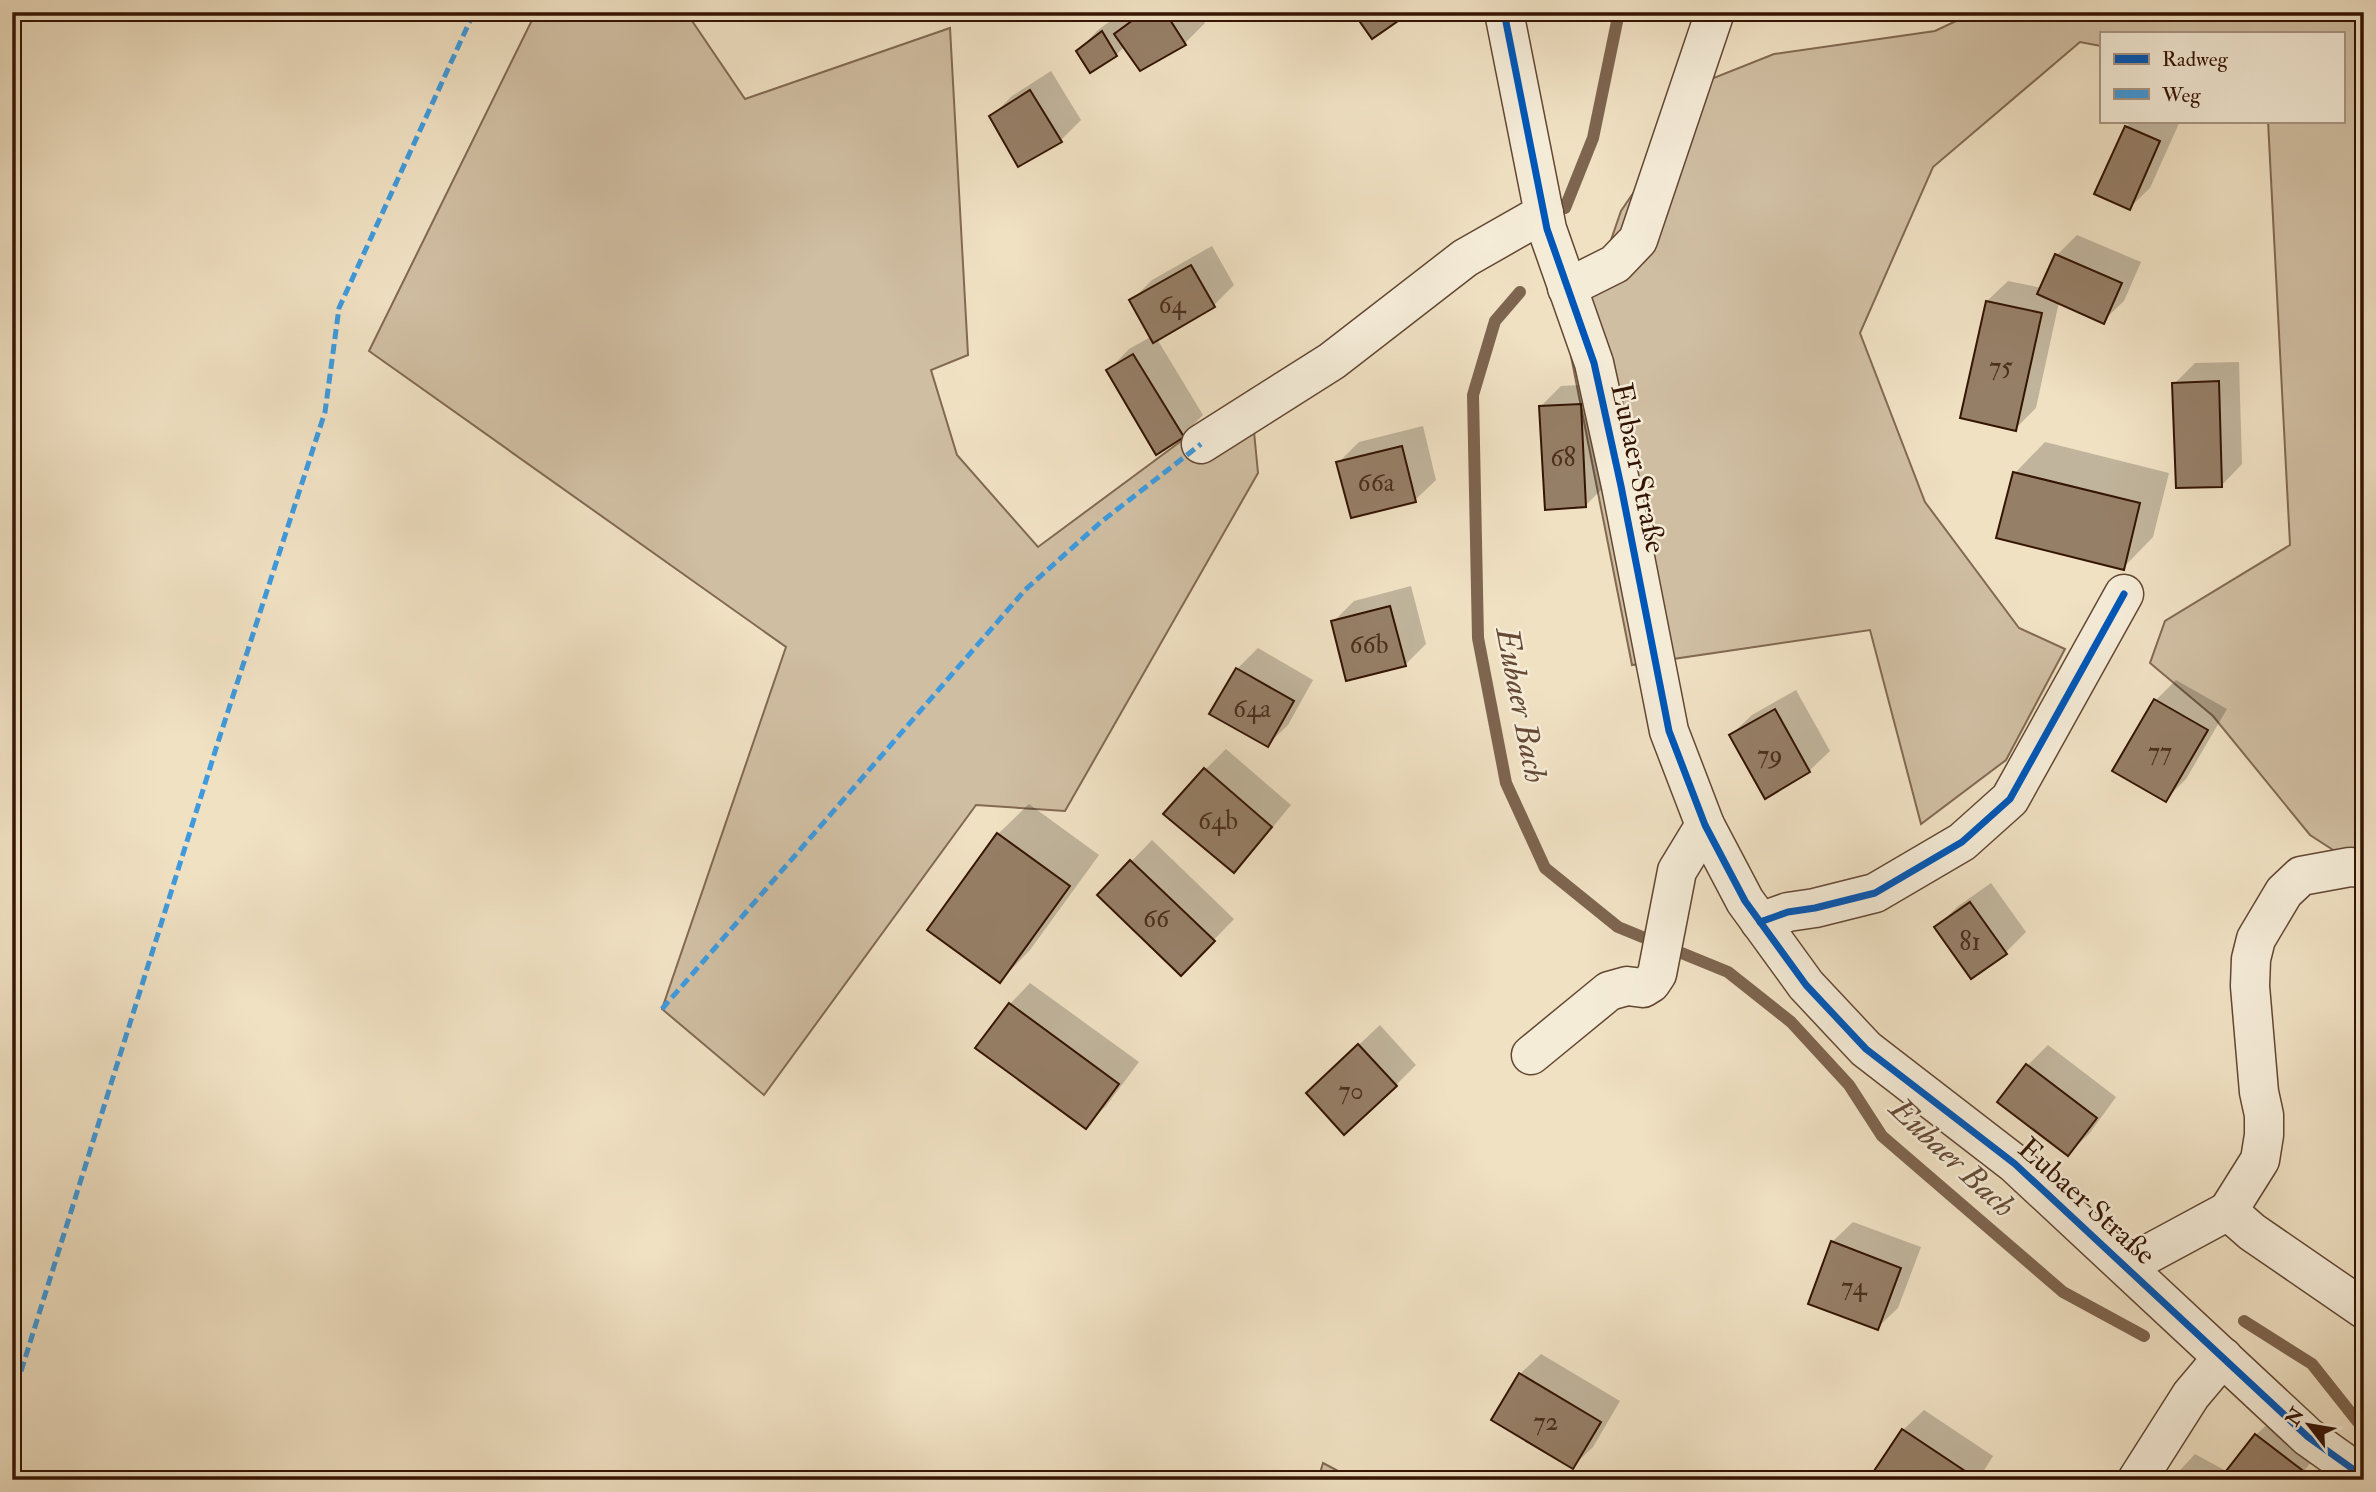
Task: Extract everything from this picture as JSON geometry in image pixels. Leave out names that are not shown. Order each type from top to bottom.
[{"type":"street","name":"Eubaer Straße","points":[[1504,12],[1544,213],[1594,363],[1669,731],[1705,825],[1745,901],[1806,985],[1866,1049],[2015,1164],[2344,1472]]},
{"type":"street","points":[[1567,288],[1615,264],[1637,240],[1715,12]]},
{"type":"street","points":[[1201,444],[1332,360],[1465,258],[1544,213]]},
{"type":"street","points":[[1760,922],[1788,912],[1875,894],[1962,842],[2010,799],[2124,594]]},
{"type":"street","points":[[1531,1055],[1609,991],[1628,986],[1643,988],[1657,974],[1677,871],[1705,825]]},
{"type":"street","points":[[2364,867],[2301,876],[2284,892],[2256,939],[2251,959],[2250,986],[2264,1135],[2260,1160],[2228,1211],[2252,1232],[2364,1309]]},
{"type":"street","name":"Eubaer Straße","points":[[2126,1266],[2228,1211]]},
{"type":"street","points":[[2137,1480],[2191,1395],[2223,1357]]},
{"type":"shaded area","points":[[536,12],[686,12],[745,99],[950,28],[968,355],[931,370],[957,455],[1038,547],[1250,390],[1258,473],[1065,811],[976,805],[764,1095],[662,1009],[786,647],[369,351]]},
{"type":"shaded area","points":[[1975,12],[2364,12],[2364,870],[2310,835],[2213,716],[2150,663],[2165,621],[2290,545],[2268,122],[2344,122],[2344,32],[2100,32],[2100,46],[2080,42],[1933,167],[1860,333],[1925,502],[2019,628],[2065,649],[2006,760],[1921,824],[1870,630],[1632,665],[1571,356],[1621,211],[1711,79],[1774,54],[1935,31]]},
{"type":"shaded area","points":[[1323,1463],[1355,1480],[1318,1480]]},
{"type":"building","points":[[1144,12],[1165,12],[1186,45],[1140,71],[1114,34]]},
{"type":"building","points":[[1353,12],[1411,12],[1372,39]]},
{"type":"building","points":[[1102,31],[1117,56],[1090,73],[1076,51]]},
{"type":"building","points":[[1030,90],[1062,142],[1018,167],[989,116]]},
{"type":"building","points":[[2125,126],[2160,141],[2130,210],[2094,194]]},
{"type":"building","points":[[2055,254],[2122,283],[2104,324],[2037,294]]},
{"type":"building","points":[[1191,265],[1215,307],[1153,343],[1129,300]]},
{"type":"building","points":[[1986,301],[2042,313],[2016,431],[1960,418]]},
{"type":"building","points":[[1133,354],[1184,437],[1156,455],[1106,370]]},
{"type":"building","points":[[2219,381],[2222,487],[2176,488],[2172,383]]},
{"type":"building","points":[[1581,404],[1586,507],[1545,510],[1539,406]]},
{"type":"building","points":[[1402,446],[1416,502],[1351,518],[1336,462]]},
{"type":"building","points":[[2013,472],[2140,503],[2124,570],[1996,538]]},
{"type":"building","points":[[1390,606],[1406,666],[1346,681],[1331,621]]},
{"type":"building","points":[[1236,668],[1294,701],[1268,747],[1209,714]]},
{"type":"building","points":[[2154,699],[2208,730],[2166,802],[2112,771]]},
{"type":"building","points":[[1775,709],[1810,772],[1765,799],[1729,735]]},
{"type":"building","points":[[1204,768],[1272,827],[1234,873],[1163,814]]},
{"type":"building","points":[[997,833],[1070,886],[1000,983],[927,930]]},
{"type":"building","points":[[1130,860],[1215,941],[1181,976],[1097,895]]},
{"type":"building","points":[[1970,902],[2007,954],[1971,979],[1934,927]]},
{"type":"building","points":[[1009,1003],[1119,1084],[1086,1129],[975,1048]]},
{"type":"building","points":[[1358,1044],[1397,1086],[1344,1135],[1306,1093]]},
{"type":"building","points":[[2026,1064],[2097,1118],[2068,1156],[1997,1102]]},
{"type":"building","points":[[1831,1241],[1901,1268],[1878,1330],[1808,1304]]},
{"type":"building","points":[[1519,1373],[1601,1422],[1573,1469],[1491,1420]]},
{"type":"building","points":[[1902,1429],[1974,1477],[1972,1480],[1887,1480],[1874,1471]]},
{"type":"building","points":[[2255,1434],[2302,1470],[2294,1480],[2219,1480]]},
{"type":"building","points":[[2173,1473],[2185,1480],[2169,1480]]},
{"type":"waterway","name":"Eubaer Bach","points":[[1565,208],[1593,138],[1619,12]]},
{"type":"waterway","name":"Eubaer Bach","points":[[1520,292],[1495,321],[1473,395],[1478,638],[1506,783],[1545,868],[1618,927],[1728,972],[1791,1022],[1849,1085],[1882,1136],[2063,1292],[2144,1336]]},
{"type":"waterway","name":"Eubaer Bach","points":[[2244,1321],[2312,1364],[2364,1426]]},
{"type":"marked path","points":[[12,1400],[219,739],[325,412],[339,308],[474,12]]},
{"type":"marked path","points":[[662,1009],[1025,590],[1101,522],[1201,444]]},
{"type":"cycle path","points":[[1504,12],[1547,229],[1594,363],[1669,731],[1705,825],[1745,901],[1806,985],[1866,1049],[2015,1164],[2308,1437],[2364,1477]]},
{"type":"cycle path","points":[[1760,922],[1788,912],[1875,893],[1962,842],[2010,799],[2124,594]]}]
